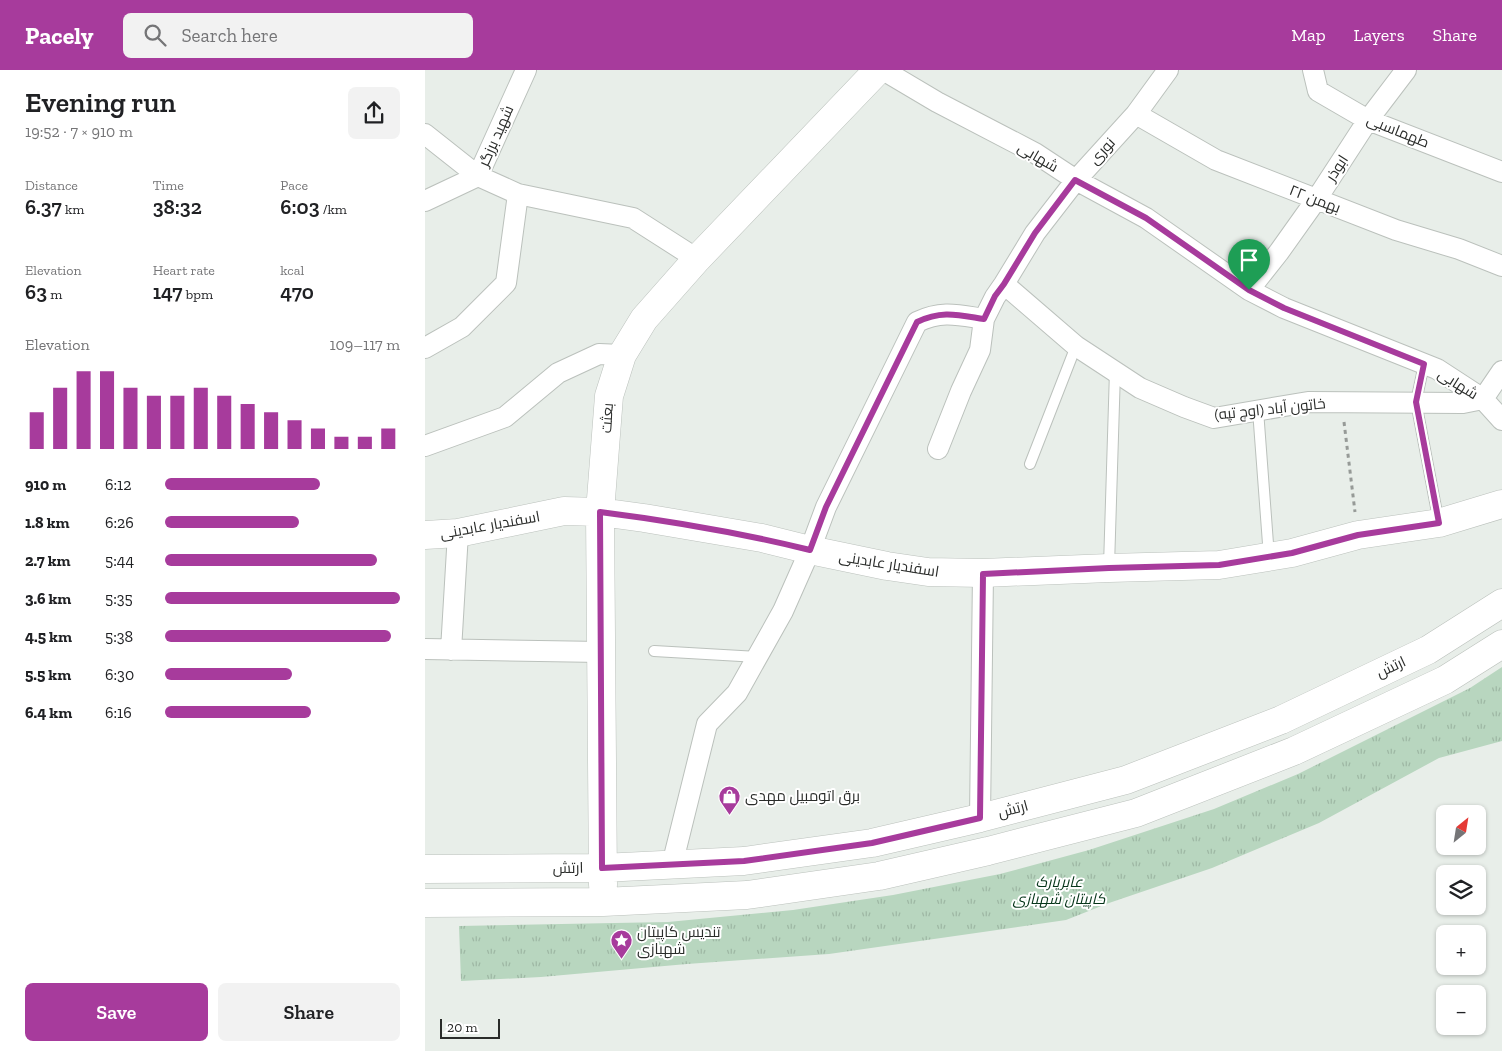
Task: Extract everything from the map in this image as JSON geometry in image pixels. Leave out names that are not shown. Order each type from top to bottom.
[{"type":"main road","name":"بعثت","points":[[603,902],[600,512],[609,396],[622,355],[644,319],[697,259],[878,70]]},
{"type":"main road","name":"اسفندیار عابدینی","points":[[425,535],[458,533],[565,511],[600,512],[762,538],[887,566],[928,572],[983,574],[1219,565],[1292,553],[1358,535],[1439,523],[1502,504]]},
{"type":"main road","name":"ارتش","points":[[425,870],[602,868],[744,861],[872,843],[980,818],[1125,780],[1281,720],[1428,650],[1502,603]]},
{"type":"main road","points":[[425,904],[603,902],[747,895],[879,876],[989,851],[1136,813],[1294,751],[1445,680],[1502,644]]},
{"type":"street","name":"شهید برزگر","points":[[425,201],[478,176],[526,70]]},
{"type":"street","name":"شهابی","points":[[883,70],[937,102],[1035,153],[1075,180],[1146,218],[1249,290],[1284,308],[1437,369],[1483,398],[1502,420]]},
{"type":"street","name":"نوری","points":[[938,449],[980,350],[984,319],[995,296],[1035,233],[1075,180],[1136,114],[1168,70]]},
{"type":"street","name":"طهماسبی","points":[[1313,70],[1318,91],[1368,120],[1502,172]]},
{"type":"street","name":"ابوذر","points":[[1249,290],[1279,252],[1316,200],[1368,120],[1406,70]]},
{"type":"street","name":"۲۲ بهمن","points":[[1136,114],[1216,160],[1396,230],[1459,249],[1502,266]]},
{"type":"street","points":[[425,134],[478,176],[518,194],[633,218],[697,259]]},
{"type":"street","points":[[425,348],[462,327],[506,283],[518,194]]},
{"type":"street","name":"خاتون آباد (اوچ تپه)","points":[[1004,284],[1077,346],[1140,388],[1215,418],[1308,402],[1463,404],[1483,398]]},
{"type":"street","points":[[672,865],[707,724],[737,693],[783,611],[810,550],[826,507],[917,322],[930,316],[952,314],[984,319]]},
{"type":"street","points":[[425,446],[505,417],[558,373],[590,358],[599,354],[622,355]]},
{"type":"street","points":[[1483,398],[1502,371]]},
{"type":"street","points":[[451,650],[458,533]]},
{"type":"street","points":[[980,818],[983,574]]},
{"type":"street","points":[[425,649],[601,652]]},
{"type":"lane","points":[[1030,464],[1077,346]]},
{"type":"lane","points":[[1424,364],[1416,402],[1439,523]]},
{"type":"lane","points":[[1109,568],[1115,370]]},
{"type":"lane","points":[[1258,410],[1269,557]]},
{"type":"lane","points":[[655,651],[757,656]]},
{"type":"path","points":[[1342,402],[1358,535]]},
{"type":"green space","name":"عابرپارک کاپیتان شهبازی","points":[[1502,667],[1502,741],[1439,758],[1319,823],[1212,868],[1109,903],[1066,920],[829,954],[541,977],[461,981],[459,926],[668,922],[793,910],[893,895],[1000,874],[1089,850],[1214,809],[1298,774],[1470,688]]},
{"type":"place","name":"برق اتومبیل مهدی","points":[[729,815]]},
{"type":"place","name":"تندیس کاپیتان شهبازی","points":[[621,960]]},
{"type":"route","points":[[1075,180],[1146,218],[1249,290],[1284,308],[1424,364],[1416,402],[1439,523],[1358,535],[1292,553],[1219,565],[983,574],[980,818],[872,843],[744,861],[602,868],[600,512],[762,538],[810,550],[826,507],[917,322],[930,316],[952,314],[984,319],[995,296],[1035,233],[1075,180]]}]
